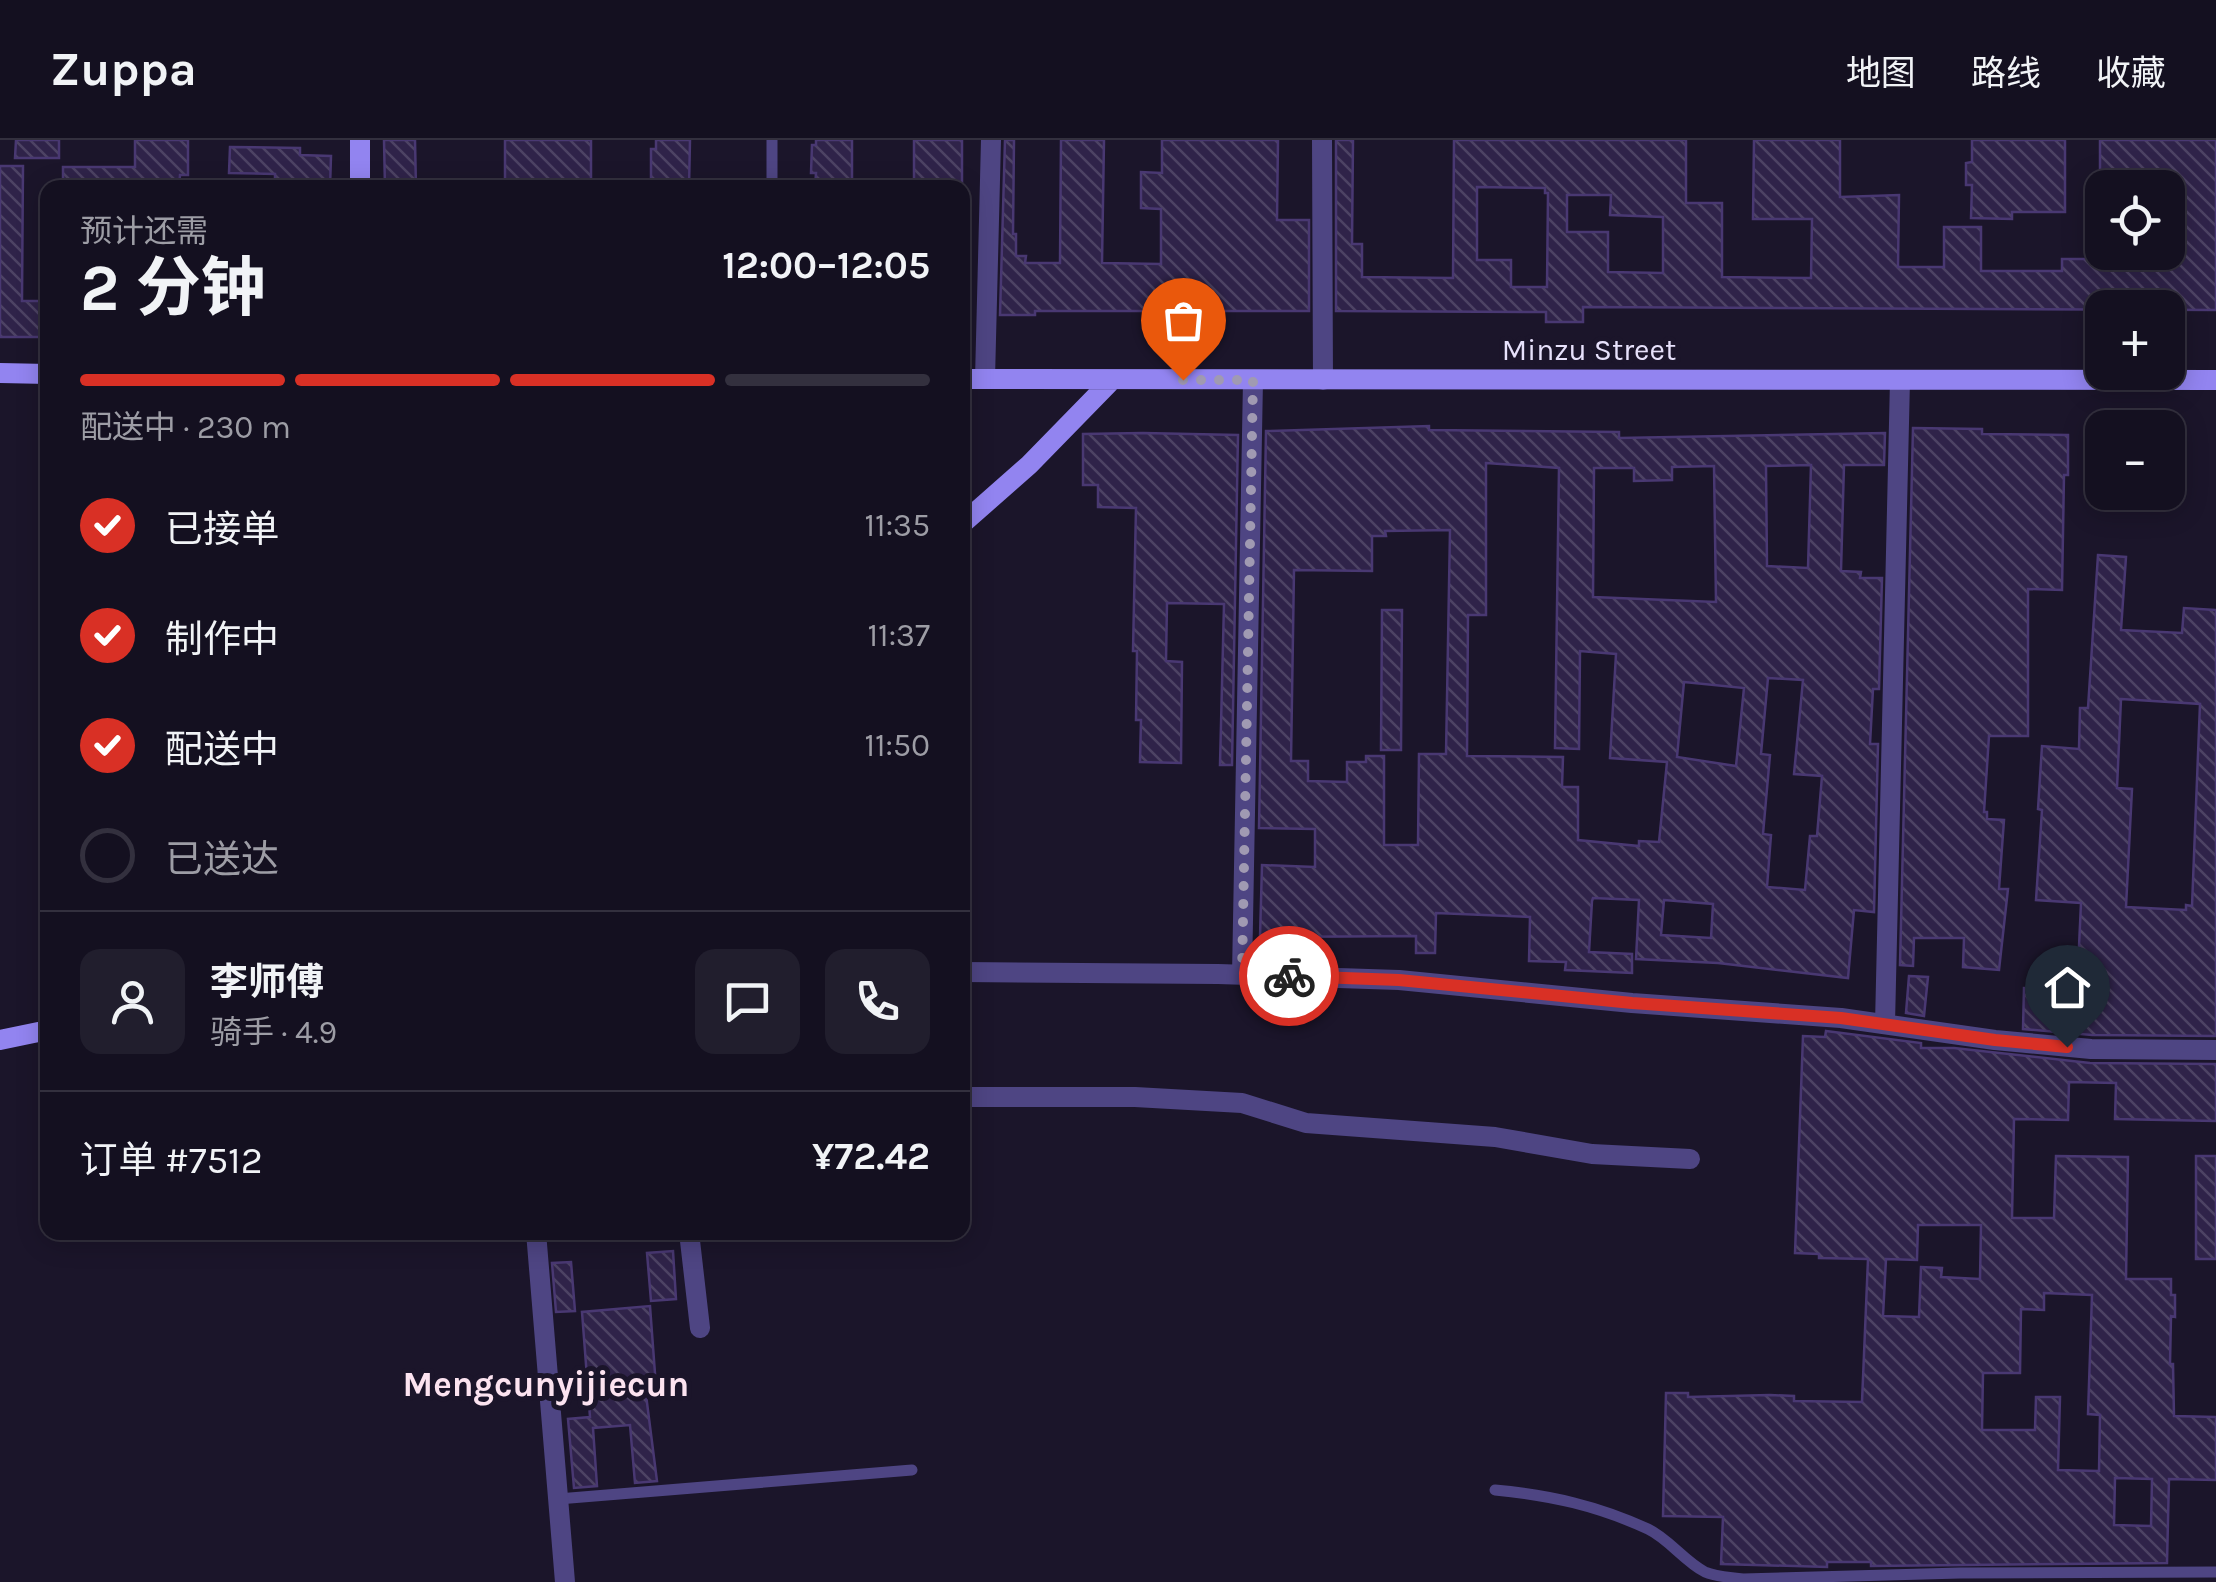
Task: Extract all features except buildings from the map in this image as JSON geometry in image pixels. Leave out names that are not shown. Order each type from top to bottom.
[{"type":"main road","points":[[360,140],[360,180]]},
{"type":"main road","points":[[0,374],[40,374]]},
{"type":"main road","name":"Minzu Street","points":[[970,379],[2216,380]]},
{"type":"main road","points":[[970,517],[1029,466],[1112,380]]},
{"type":"main road","points":[[0,1040],[40,1032]]},
{"type":"street","points":[[985,379],[991,140]]},
{"type":"street","points":[[1322,140],[1323,380]]},
{"type":"street","points":[[1242,974],[1253,380]]},
{"type":"street","points":[[1885,1024],[1900,380]]},
{"type":"street","points":[[970,972],[1242,974],[1399,980],[1841,1018],[2091,1049],[2216,1050]]},
{"type":"street","points":[[970,1097],[1135,1097],[1242,1103],[1306,1123],[1495,1137],[1592,1154],[1690,1159]]},
{"type":"street","points":[[537,1240],[565,1582]]},
{"type":"street","points":[[690,1240],[700,1328]]},
{"type":"lane","points":[[772,140],[772,180]]},
{"type":"lane","points":[[558,1499],[912,1470]]},
{"type":"lane","points":[[1495,1490],[1581,1502],[1652,1531],[1703,1571],[1744,1579],[1960,1572],[2216,1572]]},
{"type":"way so far","points":[[1183,380],[1253,380],[1242,974],[1289,976]]},
{"type":"district","name":"Mengcunyijiecun","points":[[546,1384]]},
{"type":"route","points":[[1289,976],[1399,980],[1841,1018],[2067,1047]]}]
